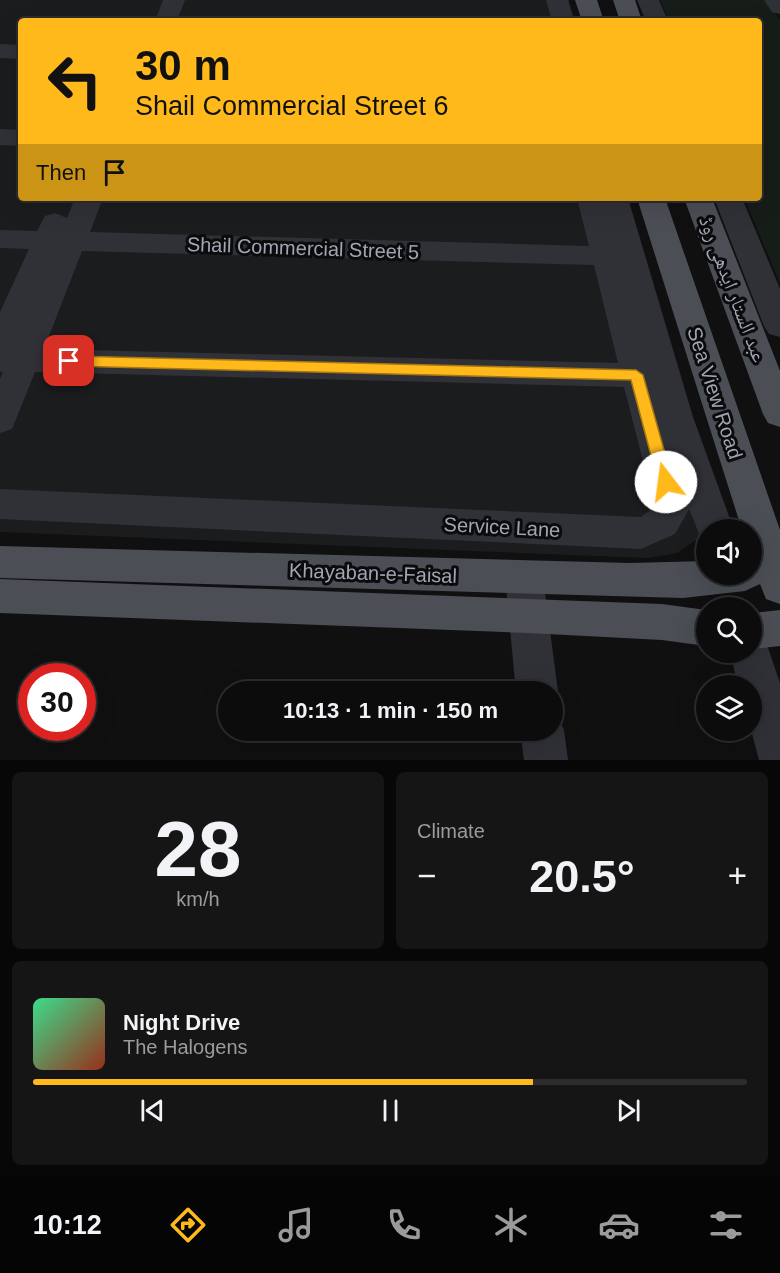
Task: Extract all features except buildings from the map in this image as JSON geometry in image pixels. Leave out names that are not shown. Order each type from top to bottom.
[{"type":"main road","points":[[586,0],[592,18]]},
{"type":"main road","points":[[624,0],[631,18]]},
{"type":"main road","name":"Sea View Road","points":[[652,201],[740,519]]},
{"type":"main road","name":"عبد الستار ایدھی روڈ","points":[[699,201],[780,414]]},
{"type":"main road","name":"Khayaban-e-Faisal","points":[[0,562],[526,596],[696,627]]},
{"type":"main road","name":"Khayaban-e-Faisal","points":[[0,596],[526,596],[696,579]]},
{"type":"main road","points":[[762,630],[780,628]]},
{"type":"street","points":[[167,18],[174,0]]},
{"type":"street","points":[[540,0],[545,18]]},
{"type":"street","points":[[557,0],[562,18]]},
{"type":"street","points":[[648,0],[656,18]]},
{"type":"street","points":[[775,0],[780,7]]},
{"type":"street","points":[[0,51],[18,51]]},
{"type":"street","points":[[0,123],[18,123]]},
{"type":"street","points":[[0,137],[18,138]]},
{"type":"street","points":[[59,241],[66,201]]},
{"type":"street","points":[[0,420],[7,356],[59,241],[87,201]]},
{"type":"street","name":"Service Lane","points":[[0,504],[641,534],[658,528],[669,516],[672,504],[592,201]]},
{"type":"street","points":[[615,201],[676,417],[711,519]]},
{"type":"street","points":[[729,201],[780,326]]},
{"type":"street","name":"Shail Commercial Street 5","points":[[0,239],[606,256]]},
{"type":"street","points":[[7,356],[636,375]]},
{"type":"street","points":[[526,596],[536,681]]},
{"type":"street","points":[[753,663],[780,757]]},
{"type":"street","points":[[543,741],[546,760]]},
{"type":"shaded area","points":[[0,0],[569,0],[574,18],[18,18],[18,201],[627,201],[709,519],[696,519],[696,540],[677,553],[647,558],[0,532]]},
{"type":"shaded area","points":[[660,0],[765,0],[780,20],[780,283],[745,201],[762,201],[762,18],[668,18]]},
{"type":"route","points":[[69,361],[636,375],[666,482]]}]
